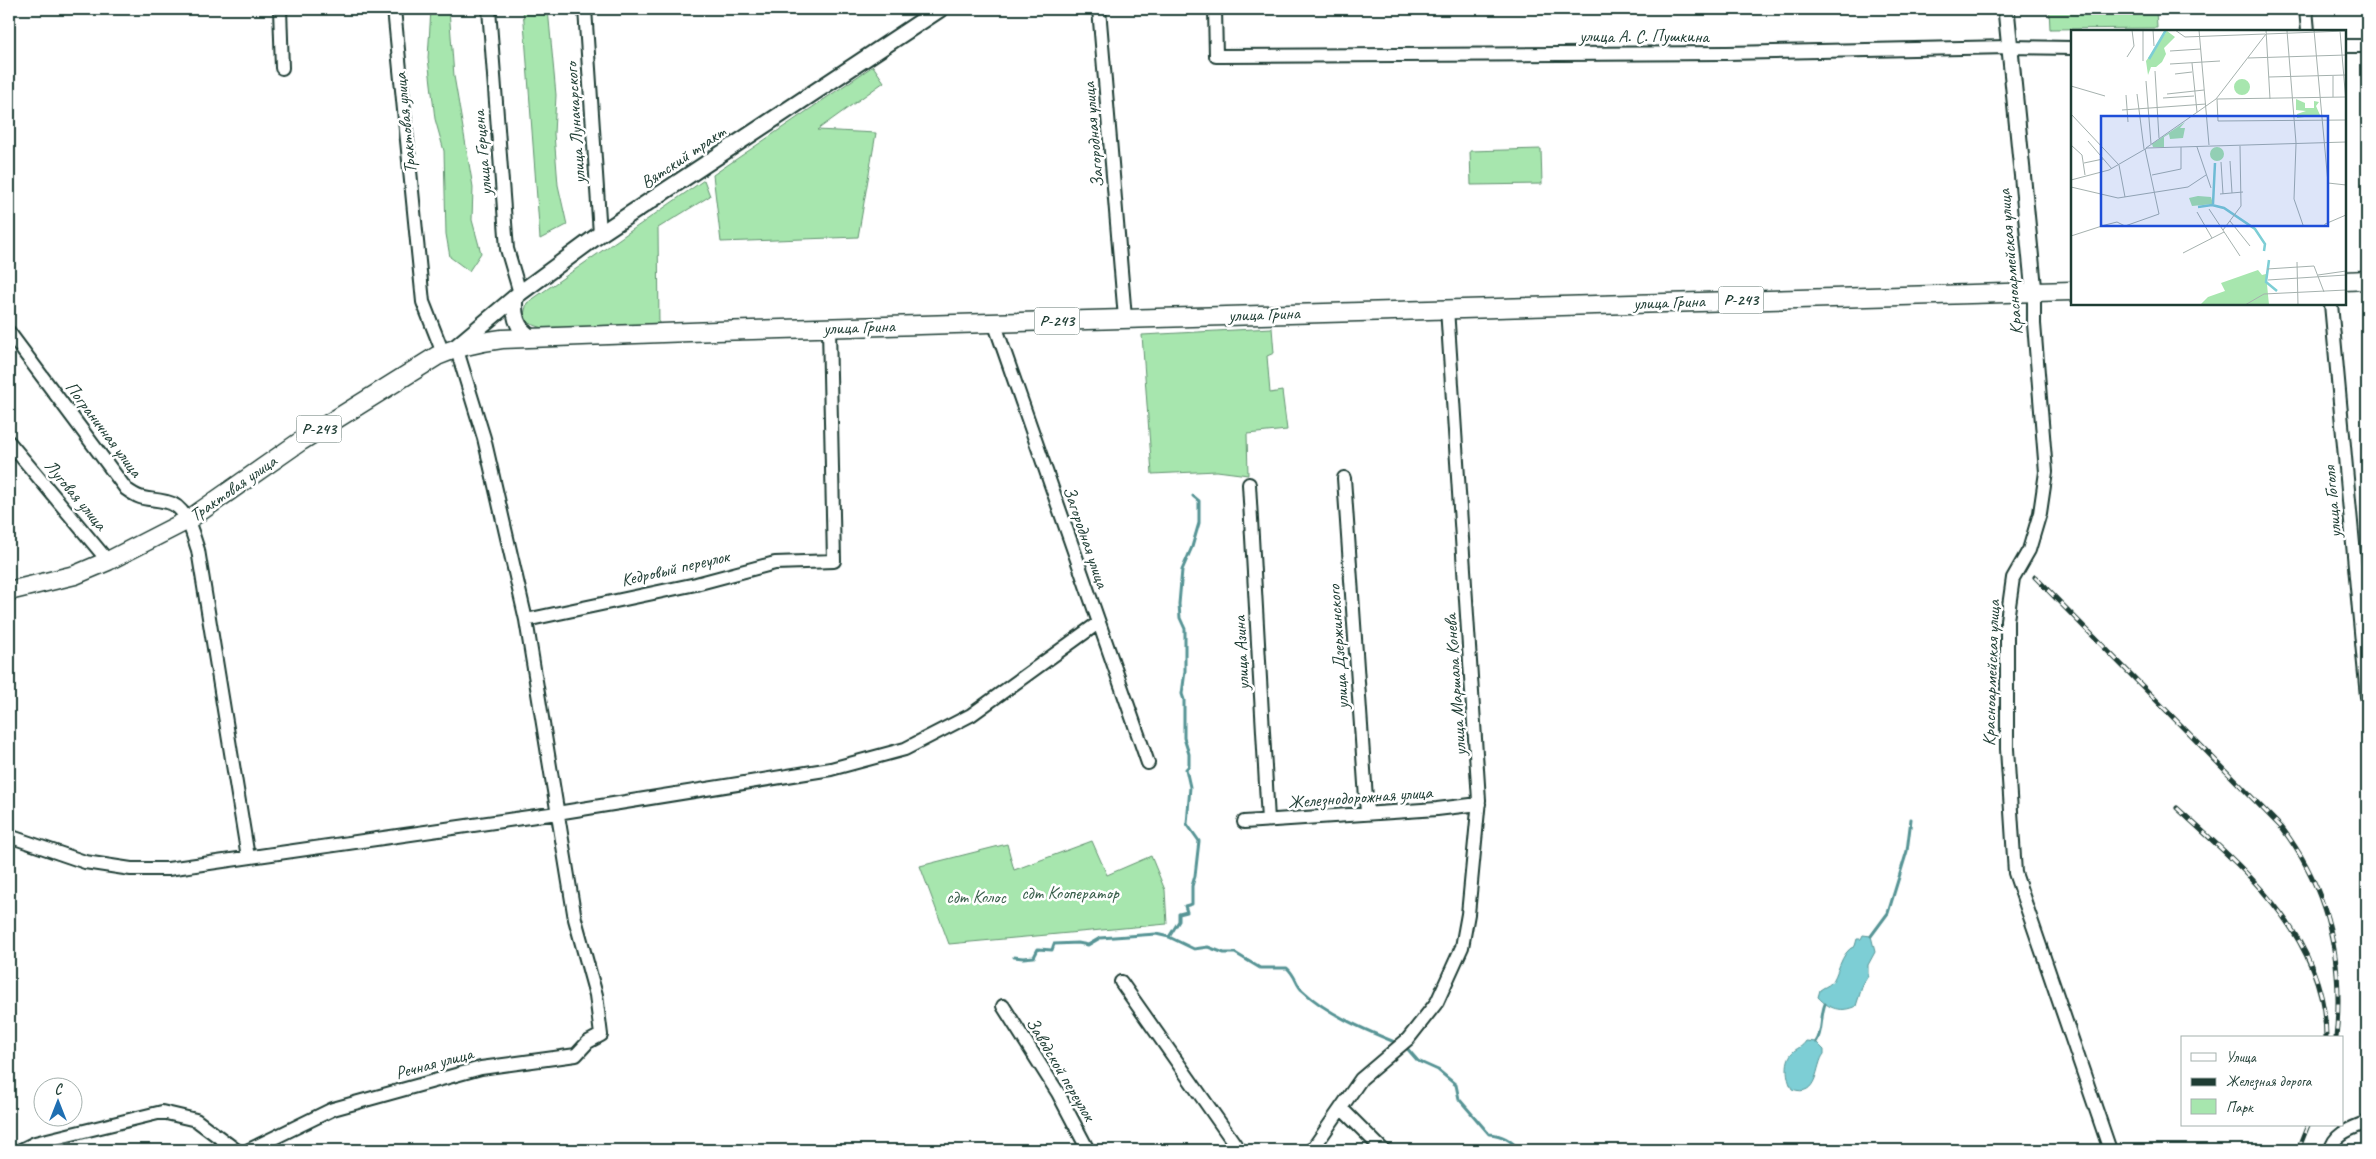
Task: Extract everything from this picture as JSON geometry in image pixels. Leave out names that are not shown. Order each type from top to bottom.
[{"type":"highway","points":[[2346,281],[2367,280]]},
{"type":"highway","name":"улица Грина","points":[[450,350],[502,339],[994,322],[2071,290]]},
{"type":"highway","name":"Трактовая улица","points":[[9,591],[75,575],[188,520],[301,440],[450,350]]},
{"type":"main road","name":"Вятский тракт","points":[[450,350],[517,295],[600,234],[940,9]]},
{"type":"main road","name":"Красноармейская улица","points":[[2006,9],[2034,292]]},
{"type":"main road","points":[[517,295],[517,322],[524,334],[532,338]]},
{"type":"street","points":[[280,9],[282,68]]},
{"type":"street","name":"Трактовая улица","points":[[394,9],[424,302],[450,350]]},
{"type":"street","name":"улица Герцена","points":[[489,9],[507,249],[517,295]]},
{"type":"street","name":"улица Луначарского","points":[[585,9],[600,234]]},
{"type":"street","name":"Загородная улица","points":[[1099,9],[1125,318]]},
{"type":"street","name":"улица А. С. Пушкина","points":[[1215,9],[1216,56],[1718,53],[2009,47],[2071,48]]},
{"type":"street","points":[[2306,9],[2308,30]]},
{"type":"street","points":[[2346,46],[2367,46]]},
{"type":"street","name":"Красноармейская улица","points":[[2034,292],[2034,324],[2046,472],[2040,513],[2029,550],[2014,578],[2007,620],[2007,750],[2015,873],[2110,1150]]},
{"type":"street","name":"улица Гоголя","points":[[2331,305],[2367,697]]},
{"type":"street","name":"улица Маршала Конева","points":[[1312,1150],[1360,1079],[1402,1044],[1437,1002],[1462,947],[1468,914],[1479,804],[1475,712],[1447,308]]},
{"type":"street","name":"Загородная улица","points":[[994,322],[1148,763]]},
{"type":"street","name":"Кедровый переулок","points":[[526,620],[696,584],[775,563],[834,561],[829,328]]},
{"type":"street","name":"Пограничная улица","points":[[9,332],[126,489],[140,500],[168,502],[177,506],[188,520]]},
{"type":"street","points":[[450,350],[484,438],[526,620],[557,813]]},
{"type":"street","name":"Луговая улица","points":[[9,442],[13,454],[108,560]]},
{"type":"street","name":"улица Дзержинского","points":[[1344,478],[1367,813]]},
{"type":"street","name":"улица Азина","points":[[1249,484],[1268,820]]},
{"type":"street","points":[[188,520],[198,550],[248,857]]},
{"type":"street","points":[[9,836],[85,862],[131,869],[168,869],[557,813],[831,769],[905,750],[970,716],[1098,623]]},
{"type":"street","name":"Железнодорожная улица","points":[[1244,822],[1479,804]]},
{"type":"street","name":"Речная улица","points":[[249,1150],[333,1109],[481,1068],[576,1055],[588,1042],[601,1035],[596,995],[575,919],[557,813]]},
{"type":"street","points":[[1121,982],[1239,1150]]},
{"type":"street","name":"Заводской переулок","points":[[1003,1006],[1058,1093],[1088,1150]]},
{"type":"street","points":[[1341,1108],[1383,1150]]},
{"type":"street","points":[[21,1150],[35,1143],[162,1112],[196,1120],[236,1150]]},
{"type":"street","points":[[2331,1150],[2340,1134],[2367,1122]]},
{"type":"green space","points":[[431,9],[449,9],[454,76],[473,187],[472,220],[481,253],[469,271],[450,257],[446,234],[444,151],[435,119],[428,58]]},
{"type":"green space","points":[[523,9],[548,9],[556,95],[554,134],[558,185],[567,225],[540,239]]},
{"type":"green space","points":[[2049,9],[2156,9],[2157,28],[2050,29]]},
{"type":"green space","points":[[873,66],[884,82],[817,130],[876,133],[858,237],[721,242],[713,175]]},
{"type":"green space","points":[[1541,149],[1542,184],[1471,185],[1470,151]]},
{"type":"green space","points":[[704,180],[710,196],[658,228],[659,325],[543,328],[528,323],[524,314],[527,303]]},
{"type":"green space","points":[[1272,328],[1274,353],[1267,356],[1270,393],[1282,391],[1287,430],[1247,434],[1248,475],[1217,471],[1152,474],[1142,335]]},
{"type":"green space","points":[[1092,841],[1107,875],[1151,856],[1165,890],[1167,924],[949,944],[920,866],[1007,844],[1014,870]]},
{"type":"water","points":[[1863,935],[1871,936],[1875,952],[1868,965],[1868,976],[1863,984],[1856,1006],[1835,1009],[1818,997],[1820,990],[1830,984],[1846,953],[1855,946],[1857,939],[1861,939]]},
{"type":"water","points":[[1806,1041],[1816,1042],[1824,1050],[1824,1054],[1812,1085],[1801,1091],[1792,1089],[1788,1080],[1787,1064],[1791,1054]]},
{"type":"waterway","points":[[1169,937],[1179,921],[1179,914],[1187,912],[1185,906],[1192,904],[1192,886],[1199,841],[1187,824],[1190,787],[1186,769],[1189,766],[1189,754],[1184,738],[1184,700],[1182,694],[1185,671],[1185,629],[1180,618],[1179,604],[1182,570],[1192,547],[1199,523],[1199,501],[1193,496]]},
{"type":"waterway","points":[[1871,936],[1888,913],[1907,851],[1911,819]]},
{"type":"waterway","points":[[1014,957],[1034,957],[1038,949],[1052,950],[1054,944],[1078,943],[1088,945],[1100,938],[1156,934],[1169,937],[1194,949],[1208,947],[1224,953],[1235,953],[1260,968],[1287,968],[1300,988],[1323,1007],[1359,1027],[1397,1043]]},
{"type":"waterway","points":[[1816,1042],[1820,1034],[1825,1004]]},
{"type":"waterway","points":[[1405,1046],[1418,1061],[1438,1070],[1456,1085],[1459,1099],[1489,1134],[1506,1139],[1520,1150]]},
{"type":"railway","points":[[2035,577],[2282,828],[2298,852],[2322,901],[2330,927],[2338,981],[2336,1036]]},
{"type":"railway","points":[[2177,808],[2254,881],[2277,908],[2297,937],[2312,968],[2322,1002],[2326,1036]]},
{"type":"railway","points":[[2298,1150],[2308,1126]]},
{"type":"park label","name":"сдт Кооператор","points":[[1070,893]]},
{"type":"park label","name":"сдт Колос","points":[[976,897]]}]
